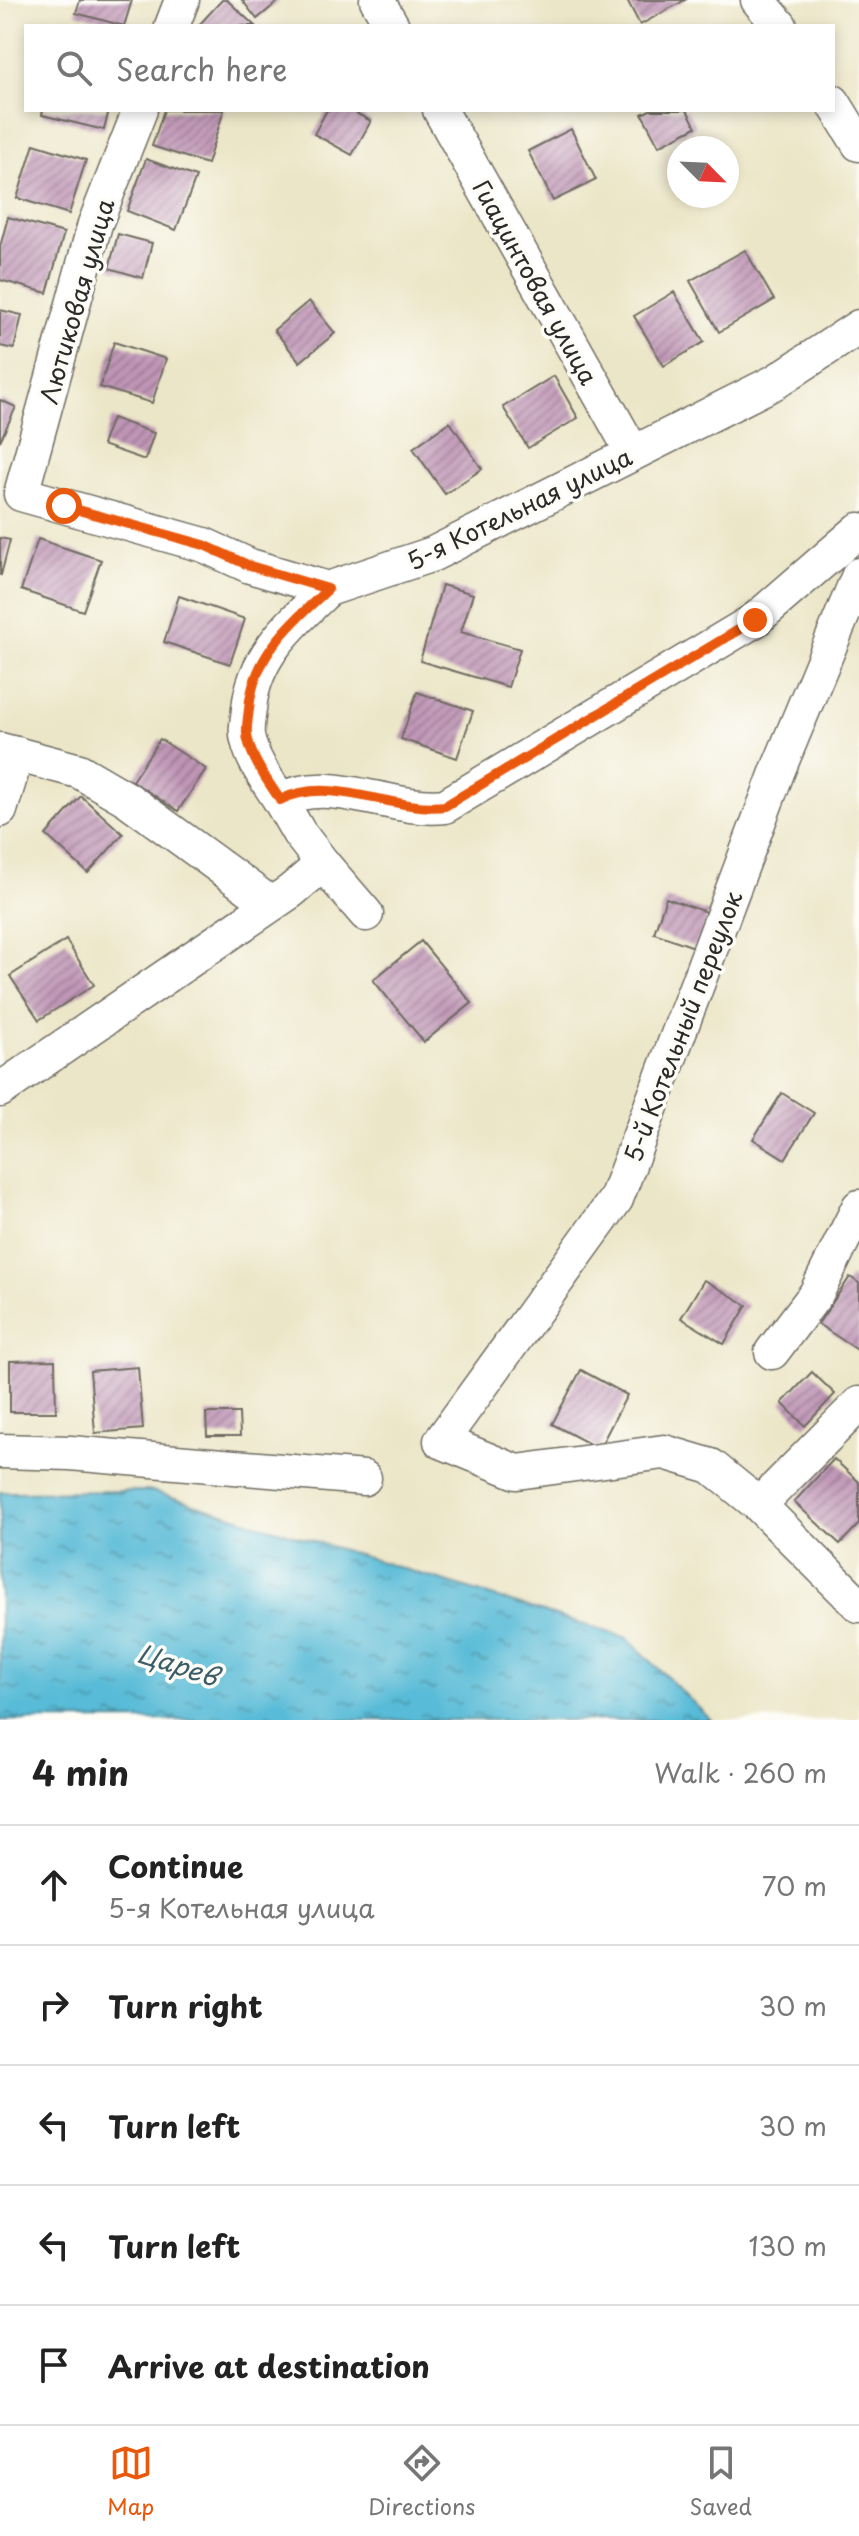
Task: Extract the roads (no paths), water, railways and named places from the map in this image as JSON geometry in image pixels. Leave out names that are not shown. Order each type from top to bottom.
[{"type":"street","points":[[173,24],[182,0]]},
{"type":"street","points":[[377,0],[391,24]]},
{"type":"street","points":[[758,0],[778,24]]},
{"type":"street","points":[[835,105],[859,144]]},
{"type":"street","name":"Лютиковая улица","points":[[139,112],[95,224],[21,494],[204,545],[250,566],[328,589]]},
{"type":"street","name":"Гиацинтовая улица","points":[[441,112],[633,453]]},
{"type":"street","name":"5-я Котельная улица","points":[[328,589],[433,554],[775,382],[859,327]]},
{"type":"street","points":[[280,800],[300,790],[392,800],[419,809],[445,806],[755,620],[859,530]]},
{"type":"street","name":"5-й Котельный переулок","points":[[759,1505],[711,1466],[664,1452],[517,1472],[441,1441],[616,1199],[778,770],[859,575]]},
{"type":"street","points":[[328,589],[276,638],[257,672],[250,701],[247,737],[254,760],[299,833],[366,914]]},
{"type":"street","points":[[0,810],[9,752],[79,771],[127,799],[271,904]]},
{"type":"street","points":[[0,1090],[271,904],[323,864]]},
{"type":"street","points":[[772,1352],[816,1294],[859,1207]]},
{"type":"street","points":[[859,1404],[759,1505],[859,1605]]},
{"type":"street","points":[[0,1451],[70,1453],[364,1478]]},
{"type":"water","name":"Царев","points":[[152,1491],[627,1638],[711,1720],[0,1720],[0,1492]]}]
